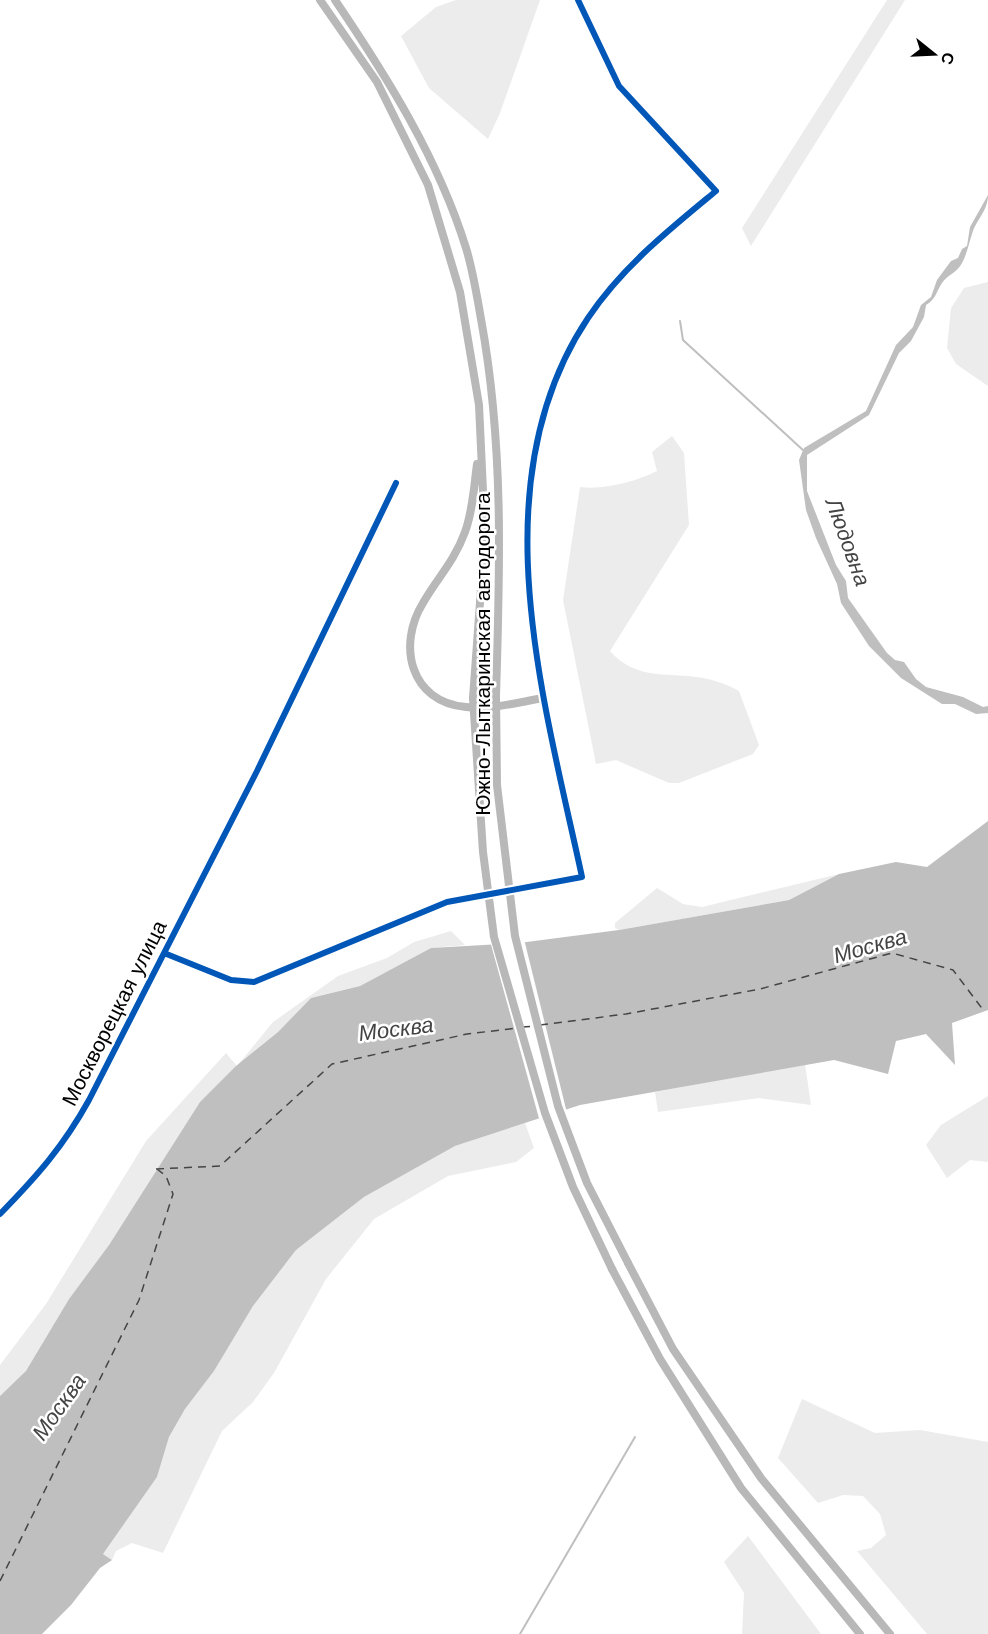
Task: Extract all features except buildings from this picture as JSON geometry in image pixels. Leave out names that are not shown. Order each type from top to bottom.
[{"type":"main road","name":"Южно-Лыткаринская автодорога","points":[[320,0],[377,82],[428,185],[460,292],[478,405],[485,534],[473,698],[483,852],[494,937],[545,1113],[573,1187],[612,1269],[660,1359],[741,1488],[860,1634]]},
{"type":"main road","name":"Южно-Лыткаринская автодорога","points":[[335,0],[387,76],[441,182],[466,248],[475,284],[488,354],[494,409],[501,531],[496,695],[497,785],[515,936],[558,1106],[586,1183],[673,1349],[761,1478],[890,1634]]},
{"type":"main road","points":[[480,438],[473,496],[465,531],[448,570],[423,603],[410,632],[411,663],[428,690],[455,706],[479,707],[544,698]]},
{"type":"street","points":[[164,953],[231,980],[254,982],[447,902],[582,877],[544,698],[528,587],[526,545],[540,430],[556,376],[588,318],[624,271],[716,190],[619,86],[578,0]]},
{"type":"street","name":"Москворецкая улица","points":[[0,1214],[48,1164],[69,1137],[236,813],[396,483]]},
{"type":"shaded area","points":[[456,0],[540,0],[500,113],[488,139],[429,88],[401,36],[436,7]]},
{"type":"shaded area","points":[[887,0],[905,0],[751,246],[742,228]]},
{"type":"shaded area","points":[[988,282],[988,386],[956,364],[947,348],[951,308],[964,288]]},
{"type":"shaded area","points":[[672,436],[684,453],[689,525],[610,651],[620,661],[642,671],[708,679],[739,691],[759,745],[753,754],[679,783],[669,783],[616,760],[596,764],[563,600],[580,487],[619,484],[657,471],[652,452]]},
{"type":"shaded area","points":[[839,874],[789,900],[619,930],[615,928],[615,923],[657,888],[683,904],[702,907]]},
{"type":"shaded area","points":[[451,931],[465,945],[431,948],[360,986],[311,998],[278,1032],[200,1102],[109,1245],[69,1299],[26,1372],[0,1396],[0,1365],[46,1304],[146,1141],[226,1053],[237,1066],[273,1022],[338,976],[387,958],[414,942]]},
{"type":"shaded area","points":[[805,1064],[811,1105],[759,1098],[658,1112],[655,1092]]},
{"type":"shaded area","points":[[988,1096],[988,1162],[970,1160],[947,1178],[926,1145],[941,1125]]},
{"type":"shaded area","points":[[525,1123],[534,1148],[516,1162],[448,1176],[374,1219],[326,1279],[274,1373],[253,1402],[222,1431],[163,1553],[132,1543],[116,1551],[112,1560],[103,1554],[157,1477],[169,1437],[185,1409],[214,1371],[253,1306],[296,1250],[364,1197],[455,1146]]},
{"type":"shaded area","points":[[802,1399],[875,1433],[920,1430],[988,1442],[988,1634],[927,1634],[857,1551],[871,1548],[886,1535],[880,1514],[863,1496],[843,1495],[818,1503],[778,1458]]},
{"type":"shaded area","points":[[748,1536],[821,1634],[742,1634],[744,1593],[724,1562]]},
{"type":"water","points":[[988,195],[986,206],[974,229],[962,263],[944,280],[934,298],[926,305],[924,317],[911,341],[899,353],[869,415],[807,455],[807,491],[836,565],[846,581],[848,598],[887,653],[895,660],[904,662],[916,679],[926,687],[963,697],[983,707],[988,706],[988,713],[976,714],[955,704],[942,704],[901,678],[869,646],[841,603],[837,584],[816,538],[806,510],[799,460],[804,448],[866,411],[896,345],[913,327],[921,305],[931,297],[937,280],[951,261],[958,258],[962,249],[967,246],[970,227]]},
{"type":"water","name":"Москва","points":[[988,821],[988,1010],[952,1023],[955,1065],[926,1034],[896,1041],[888,1074],[834,1060],[580,1105],[455,1146],[364,1197],[296,1250],[253,1306],[214,1371],[185,1409],[169,1437],[157,1477],[103,1554],[112,1560],[100,1568],[71,1605],[42,1634],[0,1634],[0,1396],[26,1371],[69,1299],[109,1245],[200,1102],[236,1066],[278,1032],[311,998],[360,986],[431,948],[519,943],[619,930],[789,900],[839,874],[896,862],[927,867]]},
{"type":"pier","points":[[524,939],[567,1113],[540,1122],[490,941]]},
{"type":"waterway","points":[[680,321],[683,340],[804,451]]},
{"type":"waterway","points":[[520,1634],[635,1437]]},
{"type":"ferry route","points":[[540,1025],[626,1014],[760,989],[892,953],[953,970],[984,1011]]},
{"type":"ferry route","points":[[522,1027],[535,1026]]},
{"type":"ferry route","points":[[156,1169],[220,1166],[332,1064],[467,1034],[518,1028]]},
{"type":"ferry route","points":[[0,1581],[139,1300],[173,1194],[166,1176],[157,1169]]},
{"type":"cycle path","points":[[164,953],[231,980],[254,982],[447,902],[582,877],[551,738],[538,666],[530,593],[528,520],[535,450],[555,382],[588,318],[601,299],[631,265],[664,234],[716,191],[619,86],[578,0]]},
{"type":"cycle path","points":[[0,1214],[49,1160],[89,1100],[257,771],[396,483]]},
{"type":"water label","name":"Людовна","points":[[848,542]]}]
